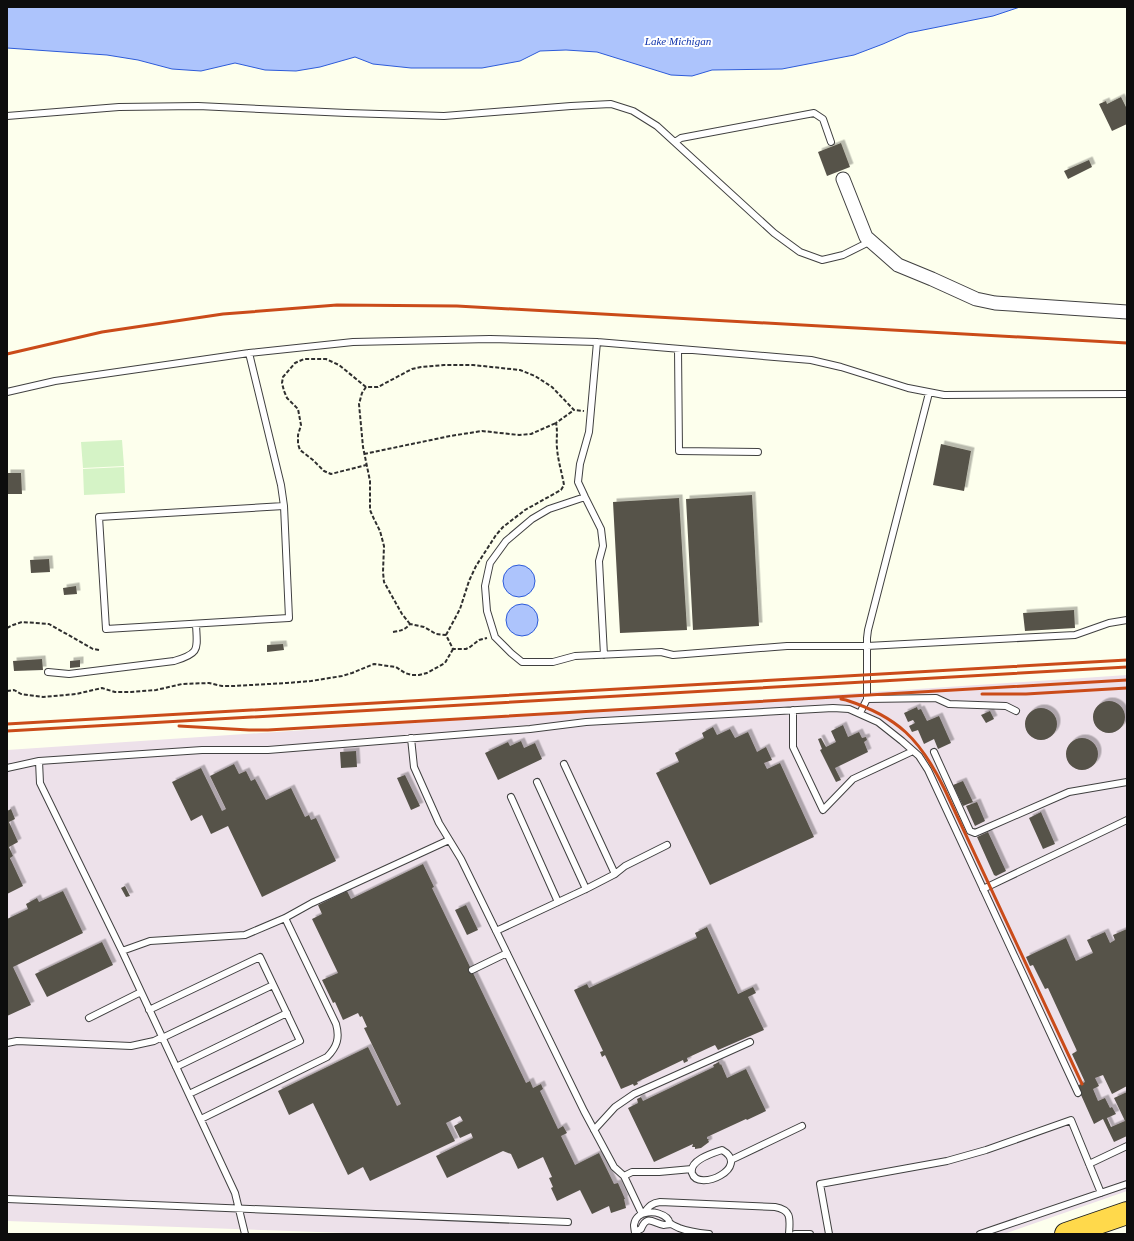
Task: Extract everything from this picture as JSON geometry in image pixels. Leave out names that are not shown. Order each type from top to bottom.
[{"type":"highway","points":[[1074,1233],[1127,1213]]},
{"type":"street","points":[[843,179],[866,237],[898,265],[976,299],[995,303],[1127,312]]},
{"type":"lane","points":[[7,116],[120,107],[198,106],[444,116],[611,104],[633,111],[657,126],[774,233],[800,252],[822,260],[843,255],[871,241]]},
{"type":"lane","points":[[675,142],[681,138],[814,113],[823,119],[831,142]]},
{"type":"lane","points":[[7,392],[55,380],[249,354],[353,342],[490,339],[597,342],[810,360],[841,367],[908,388],[944,396],[1127,394]]},
{"type":"lane","points":[[597,342],[589,432],[580,464],[578,482],[584,497],[601,529],[603,546],[599,561],[604,655]]},
{"type":"lane","points":[[678,349],[679,451],[758,452]]},
{"type":"lane","points":[[249,354],[281,485],[284,506],[289,618],[106,629],[99,517],[284,506]]},
{"type":"lane","points":[[860,713],[867,700],[868,630],[929,393]]},
{"type":"lane","points":[[584,497],[548,509],[532,519],[506,541],[490,563],[485,586],[486,611],[495,637],[511,654],[522,662],[553,662],[575,656],[661,652],[673,655],[787,646],[867,646],[1075,635],[1109,623],[1127,620]]},
{"type":"lane","points":[[48,672],[69,674],[174,661],[187,657],[194,653],[197,647],[196,624]]},
{"type":"lane","points":[[867,700],[936,698],[949,704],[1006,706],[1016,711]]},
{"type":"lane","points":[[7,768],[39,761],[202,750],[268,750],[530,729],[586,722],[793,710],[834,708],[849,709],[878,722],[919,756],[934,782],[1078,1093]]},
{"type":"lane","points":[[793,710],[793,747],[823,810],[853,779],[913,751]]},
{"type":"lane","points":[[411,738],[414,767],[439,823],[461,859],[594,1130],[614,1167],[624,1176],[643,1213]]},
{"type":"lane","points":[[934,752],[970,831],[975,833],[1069,792],[1127,782]]},
{"type":"lane","points":[[39,761],[40,783],[122,951],[235,1193],[245,1234]]},
{"type":"lane","points":[[564,764],[615,874]]},
{"type":"lane","points":[[537,782],[586,889]]},
{"type":"lane","points":[[511,797],[558,902]]},
{"type":"lane","points":[[983,889],[1127,820]]},
{"type":"lane","points":[[122,951],[150,941],[245,935],[285,918],[312,903],[449,840]]},
{"type":"lane","points":[[496,931],[586,889],[615,874],[625,866],[667,845]]},
{"type":"lane","points":[[201,1119],[327,1057],[333,1051],[337,1042],[339,1033],[336,1024],[285,918]]},
{"type":"lane","points":[[472,970],[507,953]]},
{"type":"lane","points":[[149,1010],[260,957],[300,1041],[189,1094]]},
{"type":"lane","points":[[7,1043],[17,1041],[131,1046],[154,1041],[273,985]]},
{"type":"lane","points":[[89,1018],[141,992]]},
{"type":"lane","points":[[176,1067],[287,1014]]},
{"type":"lane","points":[[594,1130],[615,1107],[634,1094],[750,1042]]},
{"type":"lane","points":[[829,1234],[820,1184],[947,1161],[986,1150],[1071,1120],[1101,1193]]},
{"type":"lane","points":[[730,1160],[802,1126]]},
{"type":"lane","points":[[1089,1164],[1127,1146]]},
{"type":"lane","points":[[722,1150],[727,1153],[730,1160],[730,1166],[726,1172],[705,1181],[698,1179],[692,1174],[692,1169],[695,1162],[722,1150]]},
{"type":"lane","points":[[624,1176],[632,1172],[659,1172],[692,1169]]},
{"type":"lane","points":[[980,1234],[1127,1184]]},
{"type":"lane","points":[[7,1199],[568,1222]]},
{"type":"lane","points":[[710,1234],[692,1232],[671,1224],[664,1225],[648,1220],[644,1223],[641,1229],[635,1233],[634,1226],[636,1220],[653,1203],[660,1202],[775,1207],[784,1209],[788,1214],[789,1234]]},
{"type":"lane","points":[[643,1213],[656,1213],[668,1218],[671,1224]]},
{"type":"lane","points":[[795,1234],[810,1234]]},
{"type":"path","points":[[366,465],[331,474],[324,471],[300,450],[298,435],[301,425],[298,409],[287,398],[282,383],[283,377],[295,363],[304,359],[326,359],[339,364],[366,387],[378,386],[412,369],[444,365],[473,365],[520,370],[535,376],[552,386],[574,410]]},
{"type":"path","points":[[366,387],[362,393],[359,404],[364,454],[370,481],[370,510],[380,531],[384,546],[384,582],[398,608],[410,624],[424,627],[436,634],[446,635]]},
{"type":"path","points":[[364,454],[476,432],[494,432],[519,435],[531,434],[556,423],[574,410],[591,411]]},
{"type":"path","points":[[446,635],[460,609],[469,581],[476,566],[503,526],[535,503],[561,490],[564,486],[557,453],[556,423]]},
{"type":"path","points":[[7,628],[22,622],[49,624],[93,649],[98,650]]},
{"type":"path","points":[[393,632],[401,631],[407,628],[410,624]]},
{"type":"path","points":[[446,635],[453,649]]},
{"type":"path","points":[[453,649],[466,649],[480,640],[495,637]]},
{"type":"path","points":[[7,691],[14,690],[21,694],[43,697],[76,694],[102,688],[115,692],[131,692],[156,690],[182,684],[209,683],[222,686],[233,686],[287,683],[342,676],[374,664],[396,667],[412,675],[419,675],[427,674],[445,663],[453,649]]},
{"type":"shaded area","points":[[1127,675],[1127,1191],[1004,1234],[375,1234],[7,1221],[7,750]]},
{"type":"green space","points":[[122,440],[124,466],[83,468],[81,442]]},
{"type":"green space","points":[[124,467],[125,493],[84,495],[83,469]]},
{"type":"water","name":"Lake Michigan","points":[[7,7],[1020,7],[993,16],[908,33],[854,55],[782,69],[712,70],[692,76],[671,75],[597,52],[566,50],[540,51],[520,61],[482,68],[411,68],[373,64],[355,57],[320,67],[296,71],[265,70],[235,63],[201,71],[172,69],[138,60],[107,55],[7,48]]},
{"type":"water","points":[[516,565],[522,565],[532,572],[535,581],[534,587],[528,594],[522,597],[516,597],[506,590],[503,584],[503,578],[510,568]]},
{"type":"water","points":[[519,604],[525,604],[535,611],[538,620],[537,626],[531,633],[525,636],[519,636],[509,629],[506,623],[506,617],[513,607]]},
{"type":"building","points":[[1121,97],[1127,109],[1127,124],[1112,131],[1099,104],[1106,101],[1107,104]]},
{"type":"building","points":[[841,143],[850,167],[827,176],[818,152]]},
{"type":"building","points":[[1089,160],[1092,167],[1068,179],[1064,171]]},
{"type":"building","points":[[941,444],[971,451],[964,491],[933,485]]},
{"type":"building","points":[[7,473],[21,473],[22,494],[7,494]]},
{"type":"building","points":[[752,495],[759,626],[693,630],[686,499]]},
{"type":"building","points":[[679,498],[687,630],[620,633],[613,502]]},
{"type":"building","points":[[49,559],[50,572],[31,573],[30,560]]},
{"type":"building","points":[[76,586],[77,594],[64,595],[63,588]]},
{"type":"building","points":[[1074,610],[1075,628],[1025,631],[1023,613]]},
{"type":"building","points":[[283,644],[284,650],[267,652],[267,645]]},
{"type":"building","points":[[42,659],[43,670],[14,671],[13,661]]},
{"type":"building","points":[[80,660],[80,667],[70,668],[70,661]]},
{"type":"building","points":[[1106,701],[1112,701],[1121,705],[1125,717],[1121,729],[1112,733],[1106,733],[1097,729],[1093,720],[1093,714],[1097,705]]},
{"type":"building","points":[[917,707],[918,710],[921,709],[927,721],[939,716],[951,743],[938,749],[934,739],[924,744],[918,730],[912,732],[909,726],[915,723],[913,720],[908,722],[904,713]]},
{"type":"building","points":[[1038,708],[1044,708],[1053,712],[1057,724],[1053,736],[1044,740],[1038,740],[1029,736],[1025,727],[1025,721],[1029,712]]},
{"type":"building","points":[[990,711],[994,719],[986,723],[981,715]]},
{"type":"building","points":[[843,725],[848,737],[859,732],[862,738],[866,737],[867,740],[864,742],[868,752],[835,768],[841,780],[836,782],[820,750],[822,749],[818,739],[821,738],[826,747],[836,742],[831,731]]},
{"type":"building","points":[[713,727],[717,735],[730,729],[735,738],[748,732],[757,752],[766,747],[772,760],[764,763],[767,769],[780,763],[814,837],[710,885],[656,773],[679,762],[675,753],[704,738],[702,733]]},
{"type":"building","points":[[1079,738],[1085,738],[1094,742],[1098,754],[1094,766],[1085,770],[1079,770],[1070,766],[1066,757],[1066,751],[1070,742]]},
{"type":"building","points":[[521,741],[524,748],[535,743],[542,759],[498,780],[485,753],[508,742],[510,746]]},
{"type":"building","points":[[356,751],[357,767],[341,768],[340,752]]},
{"type":"building","points":[[234,764],[239,774],[246,771],[251,781],[255,779],[266,800],[291,788],[305,817],[309,815],[311,820],[316,818],[336,861],[262,897],[228,826],[211,834],[202,815],[191,821],[172,782],[201,768],[222,811],[226,809],[210,776]]},
{"type":"building","points":[[405,775],[420,806],[411,810],[397,778]]},
{"type":"building","points":[[963,781],[973,802],[963,806],[953,785]]},
{"type":"building","points":[[977,802],[985,821],[975,826],[966,806]]},
{"type":"building","points":[[11,809],[15,819],[9,822],[18,842],[9,847],[13,856],[10,858],[23,886],[7,894],[7,811]]},
{"type":"building","points":[[1041,812],[1055,844],[1043,849],[1029,818]]},
{"type":"building","points":[[988,832],[1006,871],[996,876],[994,875],[977,837]]},
{"type":"building","points":[[423,864],[434,887],[432,888],[526,1083],[530,1081],[533,1088],[541,1084],[543,1089],[540,1091],[558,1129],[563,1126],[567,1133],[561,1136],[575,1165],[599,1153],[614,1184],[618,1183],[625,1199],[626,1208],[611,1213],[609,1206],[592,1214],[580,1190],[557,1201],[551,1188],[553,1187],[549,1178],[552,1177],[543,1157],[518,1169],[511,1154],[503,1151],[447,1178],[436,1156],[473,1138],[471,1133],[460,1138],[454,1126],[463,1121],[460,1116],[446,1123],[455,1141],[370,1181],[363,1167],[348,1175],[313,1103],[289,1115],[278,1091],[368,1047],[397,1106],[401,1104],[364,1028],[367,1027],[362,1016],[360,1017],[358,1013],[343,1020],[335,1002],[333,1003],[322,980],[338,973],[312,919],[322,914],[318,905],[347,891],[351,899]]},
{"type":"building","points":[[125,886],[130,896],[126,897],[121,888]]},
{"type":"building","points":[[63,891],[83,933],[13,967],[31,1005],[7,1016],[7,919],[28,909],[26,904],[37,898],[39,902]]},
{"type":"building","points":[[466,905],[478,930],[467,935],[455,910]]},
{"type":"building","points":[[707,927],[738,994],[753,987],[756,993],[748,997],[764,1030],[718,1050],[715,1045],[687,1058],[688,1061],[684,1063],[683,1060],[637,1082],[638,1084],[634,1086],[633,1084],[621,1089],[605,1055],[602,1057],[600,1052],[603,1051],[574,990],[587,984],[589,988],[697,938],[695,933]]},
{"type":"building","points":[[1127,929],[1127,1086],[1112,1094],[1103,1075],[1095,1078],[1099,1086],[1093,1089],[1098,1101],[1105,1098],[1110,1108],[1112,1107],[1116,1114],[1107,1118],[1111,1127],[1125,1121],[1114,1098],[1127,1092],[1127,1136],[1114,1142],[1103,1119],[1094,1124],[1077,1086],[1085,1082],[1072,1054],[1077,1051],[1048,988],[1045,989],[1033,965],[1030,966],[1026,957],[1066,938],[1076,961],[1093,953],[1087,940],[1105,932],[1110,943],[1115,940],[1113,935]]},
{"type":"building","points":[[102,942],[113,965],[47,997],[35,974]]},
{"type":"building","points":[[719,1062],[727,1078],[746,1069],[766,1111],[707,1137],[709,1142],[701,1148],[695,1149],[695,1147],[692,1147],[693,1144],[654,1162],[628,1108],[638,1103],[637,1099],[641,1097],[643,1101],[714,1067],[713,1065]]},
{"type":"railway","points":[[7,354],[102,332],[223,314],[337,305],[457,306],[1127,343]]},
{"type":"railway","points":[[7,724],[1127,660]]},
{"type":"railway","points":[[7,731],[1127,667]]},
{"type":"railway","points":[[179,726],[268,730],[1127,680]]},
{"type":"railway","points":[[982,694],[1026,694],[1127,688]]},
{"type":"railway","points":[[841,699],[864,707],[894,722],[906,732],[926,756],[944,788],[1082,1084]]}]
